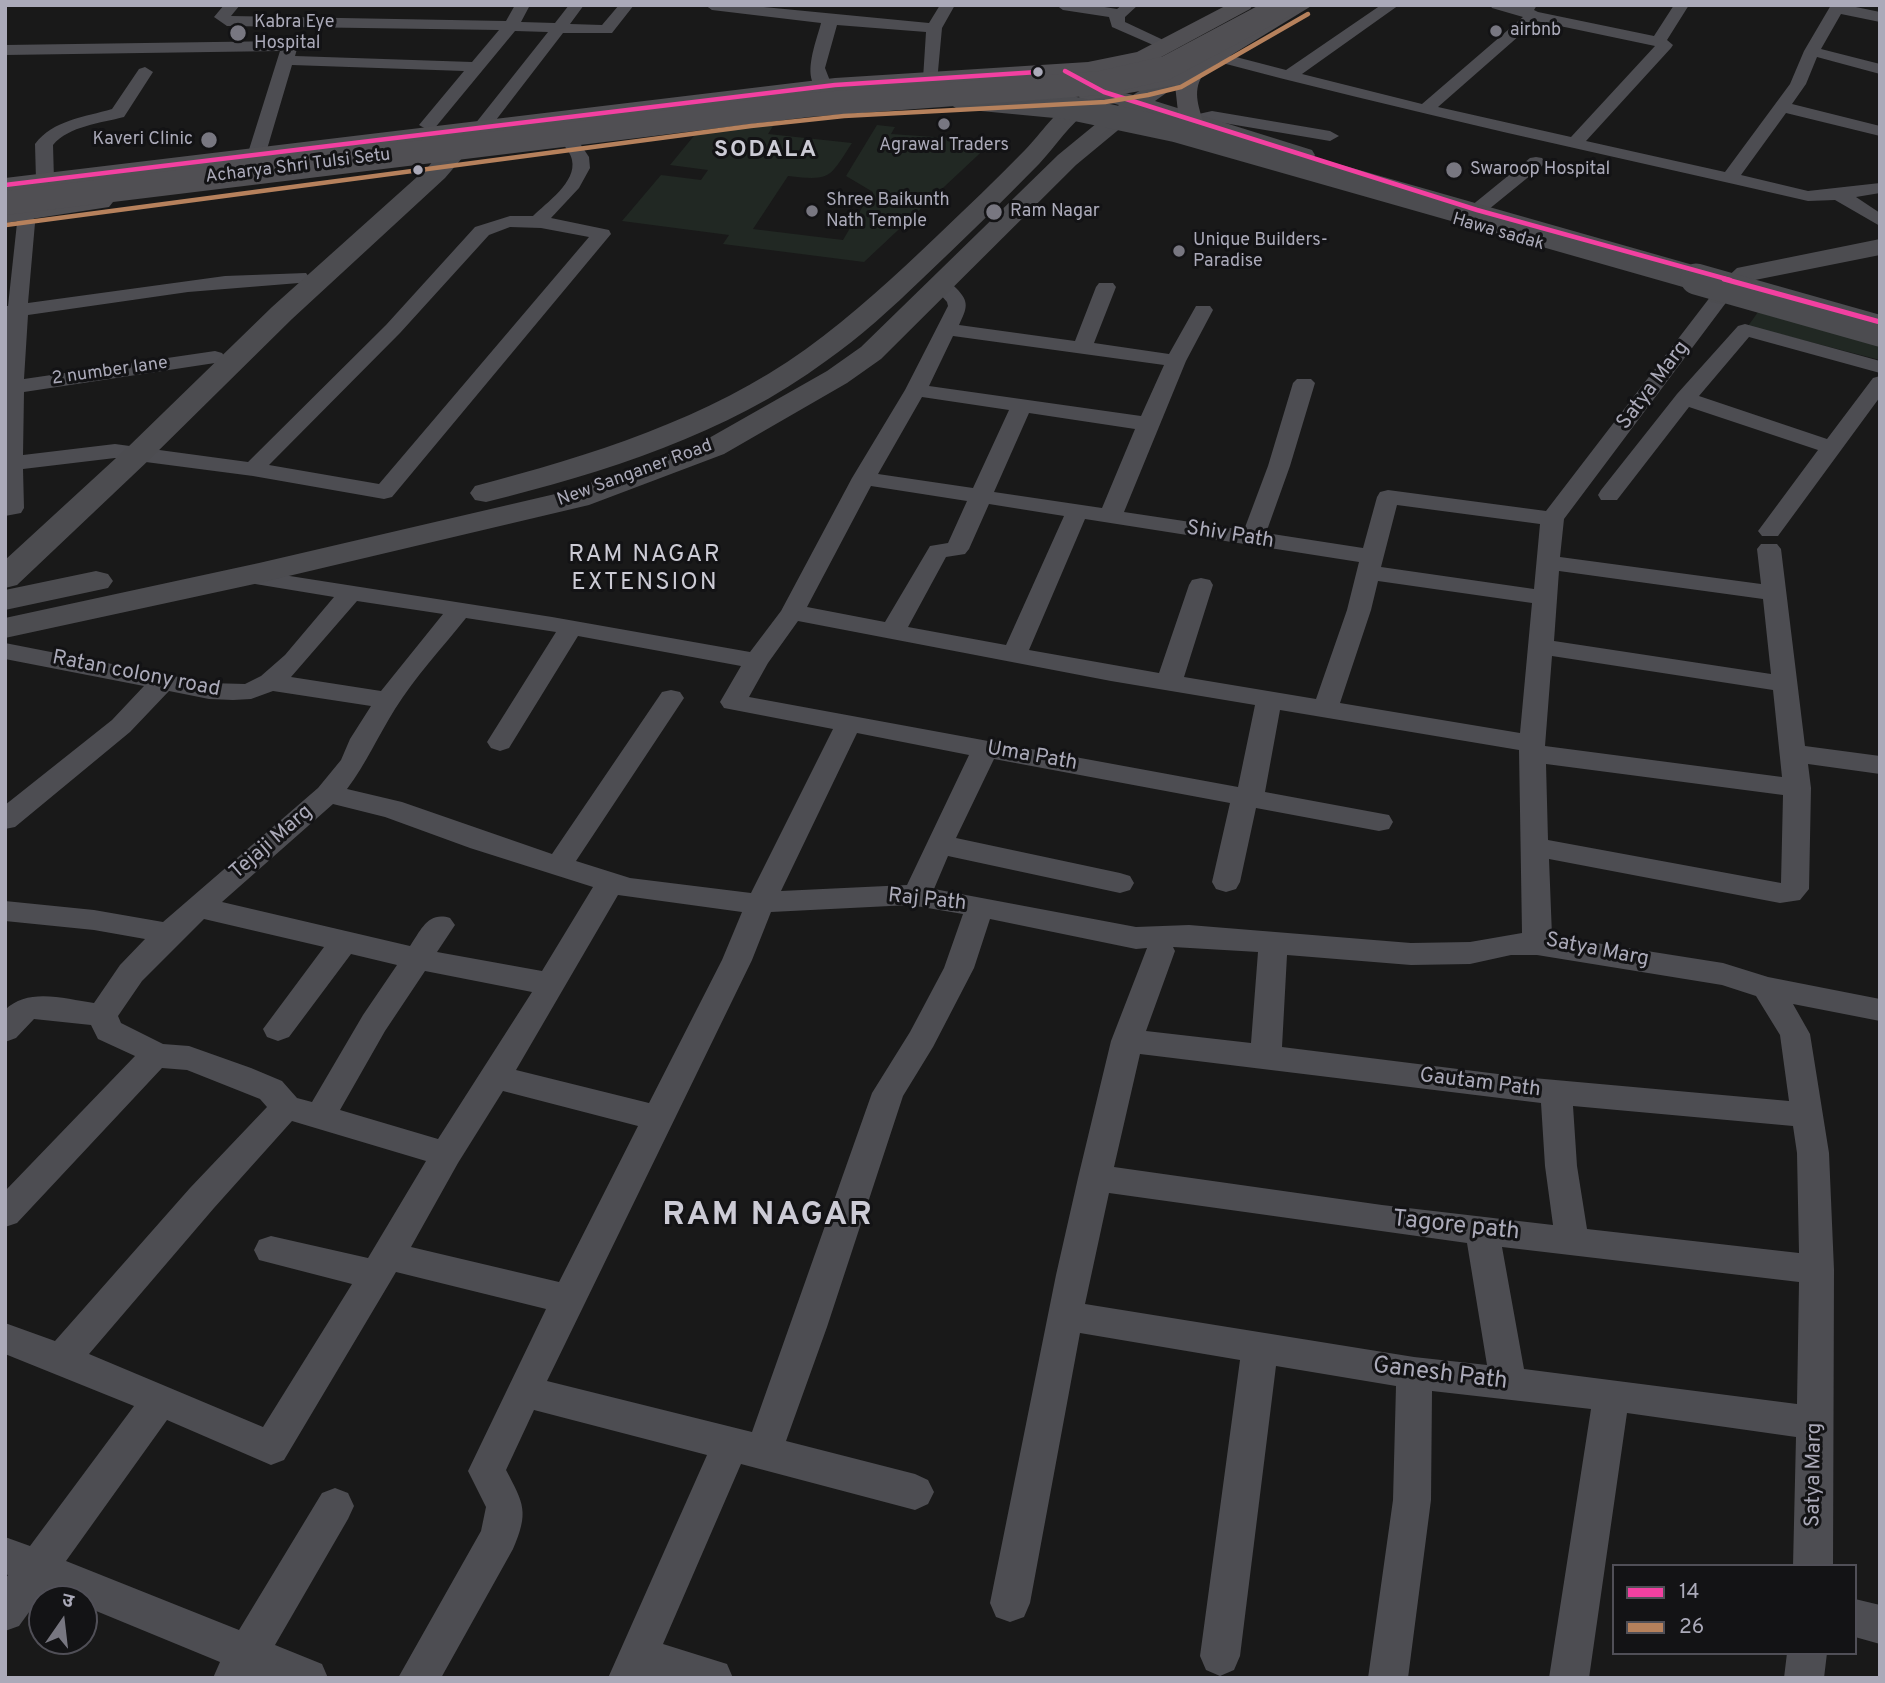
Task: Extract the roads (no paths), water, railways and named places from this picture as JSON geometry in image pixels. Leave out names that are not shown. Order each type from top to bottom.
[{"type":"highway","points":[[1099,97],[1115,65],[1144,57],[1243,5]]},
{"type":"highway","name":"Acharya Shri Tulsi Setu","points":[[5,192],[829,94],[1089,76],[1151,60],[1256,5]]},
{"type":"highway","name":"Acharya Shri Tulsi Setu","points":[[11,211],[808,105],[1101,83],[1166,68],[1285,5]]},
{"type":"highway","points":[[5,185],[256,156],[441,140],[569,141],[843,106],[1099,97],[1176,78],[1303,5]]},
{"type":"highway","points":[[1191,121],[1184,92],[1185,83],[1206,61]]},
{"type":"highway","points":[[11,211],[441,140],[824,86],[1038,72]]},
{"type":"main road","points":[[1038,72],[1099,97],[1176,78]]},
{"type":"main road","points":[[954,96],[1066,107],[1163,127],[1880,331]]},
{"type":"main road","name":"Hawa sadak","points":[[1099,97],[1191,121],[1880,340]]},
{"type":"main road","name":"Hawa sadak","points":[[1099,97],[1357,193],[1728,290],[1880,323]]},
{"type":"main road","name":"New Sanganer Road","points":[[6,646],[246,576],[579,498],[713,448],[837,377],[871,353],[1067,160],[1099,97]]},
{"type":"main road","name":"New Sanganer Road","points":[[5,600],[417,510],[553,476],[641,446],[752,394],[807,362],[854,327],[1033,156],[1099,97]]},
{"type":"main road","points":[[5,578],[215,357],[441,140]]},
{"type":"main road","points":[[5,549],[127,452],[282,313],[441,140]]},
{"type":"main road","points":[[1728,290],[1746,274],[1880,247]]},
{"type":"street","points":[[233,5],[222,17],[227,21],[296,16],[399,24],[606,30],[627,5]]},
{"type":"street","points":[[399,24],[411,5]]},
{"type":"street","points":[[441,140],[476,67],[511,26],[523,5]]},
{"type":"street","points":[[441,140],[561,27],[577,5]]},
{"type":"street","points":[[931,79],[934,28],[948,5]]},
{"type":"street","points":[[1063,5],[1117,14],[1123,13],[1132,5]]},
{"type":"street","points":[[1287,77],[1392,5]]},
{"type":"street","points":[[1497,5],[1665,45],[1574,144]]},
{"type":"street","points":[[1658,42],[1682,5]]},
{"type":"street","points":[[708,6],[830,20],[934,28]]},
{"type":"street","points":[[1730,178],[1784,107],[1838,7],[1880,17]]},
{"type":"street","points":[[1425,110],[1529,11]]},
{"type":"street","points":[[1117,14],[1116,24],[1166,45]]},
{"type":"street","points":[[256,156],[296,16]]},
{"type":"street","points":[[824,86],[817,68],[830,20]]},
{"type":"street","points":[[5,50],[286,53],[476,67]]},
{"type":"street","points":[[1812,51],[1880,69]]},
{"type":"street","points":[[1206,61],[1287,77],[1808,196],[1880,188]]},
{"type":"street","points":[[45,180],[44,144],[52,135],[67,127],[118,113],[145,72]]},
{"type":"street","points":[[1784,107],[1880,131]]},
{"type":"street","points":[[1191,121],[1212,116],[1329,136]]},
{"type":"street","points":[[537,222],[580,174],[582,161],[569,141]]},
{"type":"street","points":[[1477,210],[1536,162]]},
{"type":"street","points":[[1839,194],[1880,220]]},
{"type":"street","points":[[9,509],[11,311],[26,223],[11,211]]},
{"type":"street","points":[[8,463],[127,452],[253,469],[384,492],[602,234],[516,220],[495,224],[482,231],[393,329],[253,469]]},
{"type":"street","points":[[11,311],[249,278],[299,277]]},
{"type":"street","points":[[246,576],[571,628],[756,661],[792,612],[863,478],[916,390],[946,329],[958,303],[941,284]]},
{"type":"street","points":[[1083,346],[1106,287]]},
{"type":"street","name":"Satya Marg","points":[[1728,290],[1552,519],[1532,748],[1537,944],[1723,974],[1767,988],[1795,1034],[1813,1153],[1817,1270],[1813,1564]]},
{"type":"street","points":[[1110,517],[1176,361],[1203,310]]},
{"type":"street","points":[[946,329],[1176,361]]},
{"type":"street","points":[[1609,495],[1685,399],[1745,331],[1880,367]]},
{"type":"street","name":"2 number lane","points":[[10,387],[215,357]]},
{"type":"street","points":[[1534,848],[1780,893],[1790,893],[1795,889],[1797,788],[1770,540],[1831,447],[1880,382]]},
{"type":"street","points":[[1252,539],[1304,383]]},
{"type":"street","points":[[916,390],[1148,424]]},
{"type":"street","points":[[1685,399],[1831,447]]},
{"type":"street","points":[[894,629],[938,551],[957,549],[1023,405]]},
{"type":"street","name":"Shiv Path","points":[[863,478],[1252,539],[1370,565],[1545,598]]},
{"type":"street","points":[[1325,710],[1359,610],[1388,497],[1552,519]]},
{"type":"street","points":[[1015,653],[1077,512]]},
{"type":"street","points":[[1548,562],[1774,593]]},
{"type":"street","points":[[1169,683],[1201,585]]},
{"type":"street","name":"Ratan colony road","points":[[6,646],[164,681],[233,693],[257,689],[276,678],[351,593]]},
{"type":"street","name":"Tejaji Marg","points":[[102,1015],[131,973],[169,933],[328,794],[353,763],[363,738],[388,700],[459,610]]},
{"type":"street","points":[[792,612],[1532,748],[1797,788]]},
{"type":"street","points":[[500,742],[571,628]]},
{"type":"street","points":[[1541,646],[1786,684]]},
{"type":"street","name":"Uma Path","points":[[756,661],[733,702],[1379,822]]},
{"type":"street","points":[[5,820],[121,726],[164,681]]},
{"type":"street","points":[[268,682],[388,700]]},
{"type":"street","points":[[558,866],[671,698]]},
{"type":"street","points":[[1226,882],[1269,700]]},
{"type":"street","points":[[418,1678],[499,1536],[505,1506],[487,1471],[568,1299],[737,960],[761,902],[849,723]]},
{"type":"street","points":[[916,897],[986,748]]},
{"type":"street","points":[[1793,753],[1880,765]]},
{"type":"street","points":[[5,793],[32,798]]},
{"type":"street","name":"Raj Path","points":[[328,794],[392,809],[629,888],[761,902],[844,897],[916,897],[980,906],[1136,938],[1189,936],[1411,954],[1470,953],[1511,944],[1537,944]]},
{"type":"street","points":[[939,844],[1120,883]]},
{"type":"street","points":[[5,1338],[62,1359],[271,1448],[382,1266],[446,1154],[532,1020],[550,984],[611,883]]},
{"type":"street","points":[[713,1678],[632,1667],[808,1327],[888,1093],[922,1039],[959,968],[980,906]]},
{"type":"street","points":[[198,907],[418,959],[550,984]]},
{"type":"street","points":[[5,911],[94,920],[169,933]]},
{"type":"street","points":[[320,1117],[374,1023],[440,925]]},
{"type":"street","points":[[278,1029],[344,942]]},
{"type":"street","points":[[1266,1057],[1273,942]]},
{"type":"street","points":[[1010,1603],[1095,1178],[1127,1041],[1160,951]]},
{"type":"street","points":[[1767,988],[1880,1010]]},
{"type":"street","points":[[5,1030],[24,1010],[31,1007],[102,1015],[109,1031],[148,1048],[155,1055],[189,1058],[271,1090],[286,1107],[446,1154]]},
{"type":"street","name":"Gautam Path","points":[[1127,1041],[1556,1092],[1809,1115]]},
{"type":"street","points":[[5,1213],[155,1055]]},
{"type":"street","points":[[494,1077],[658,1118]]},
{"type":"street","points":[[1556,1092],[1561,1166],[1572,1240]]},
{"type":"street","points":[[62,1359],[202,1198],[286,1107]]},
{"type":"street","name":"Tagore path","points":[[1095,1178],[1482,1230],[1817,1270]]},
{"type":"street","points":[[1482,1230],[1508,1384]]},
{"type":"street","points":[[271,1250],[382,1266],[568,1299]]},
{"type":"street","name":"Ganesh Path","points":[[1066,1316],[1414,1373],[1816,1423]]},
{"type":"street","points":[[1220,1656],[1260,1348]]},
{"type":"street","points":[[1388,1678],[1412,1500],[1414,1373]]},
{"type":"street","points":[[526,1391],[602,1413],[915,1492]]},
{"type":"street","points":[[1569,1678],[1612,1396]]},
{"type":"street","points":[[5,1612],[21,1561],[160,1400]]},
{"type":"street","points":[[240,1666],[335,1506]]},
{"type":"street","points":[[21,1561],[240,1666],[308,1678]]},
{"type":"street","points":[[1857,1619],[1880,1625]]},
{"type":"street","points":[[1804,1678],[1807,1655]]},
{"type":"place","name":"airbnb","points":[[1496,31]]},
{"type":"place","name":"Kabra Eye Hospital","points":[[238,33]]},
{"type":"place","name":"Agrawal Traders","points":[[944,124]]},
{"type":"place","name":"Kaveri Clinic","points":[[209,140]]},
{"type":"place","name":"Swaroop Hospital","points":[[1454,170]]},
{"type":"place","name":"Shree Baikunth Nath Temple","points":[[812,211]]},
{"type":"place","name":"Ram Nagar","points":[[994,212]]},
{"type":"place","name":"Unique Builders- Paradise","points":[[1179,251]]},
{"type":"district","name":"SODALA","points":[[766,151]]},
{"type":"district","name":"RAM NAGAR EXTENSION","points":[[645,570]]},
{"type":"district","name":"RAM NAGAR","points":[[768,1217]]}]
